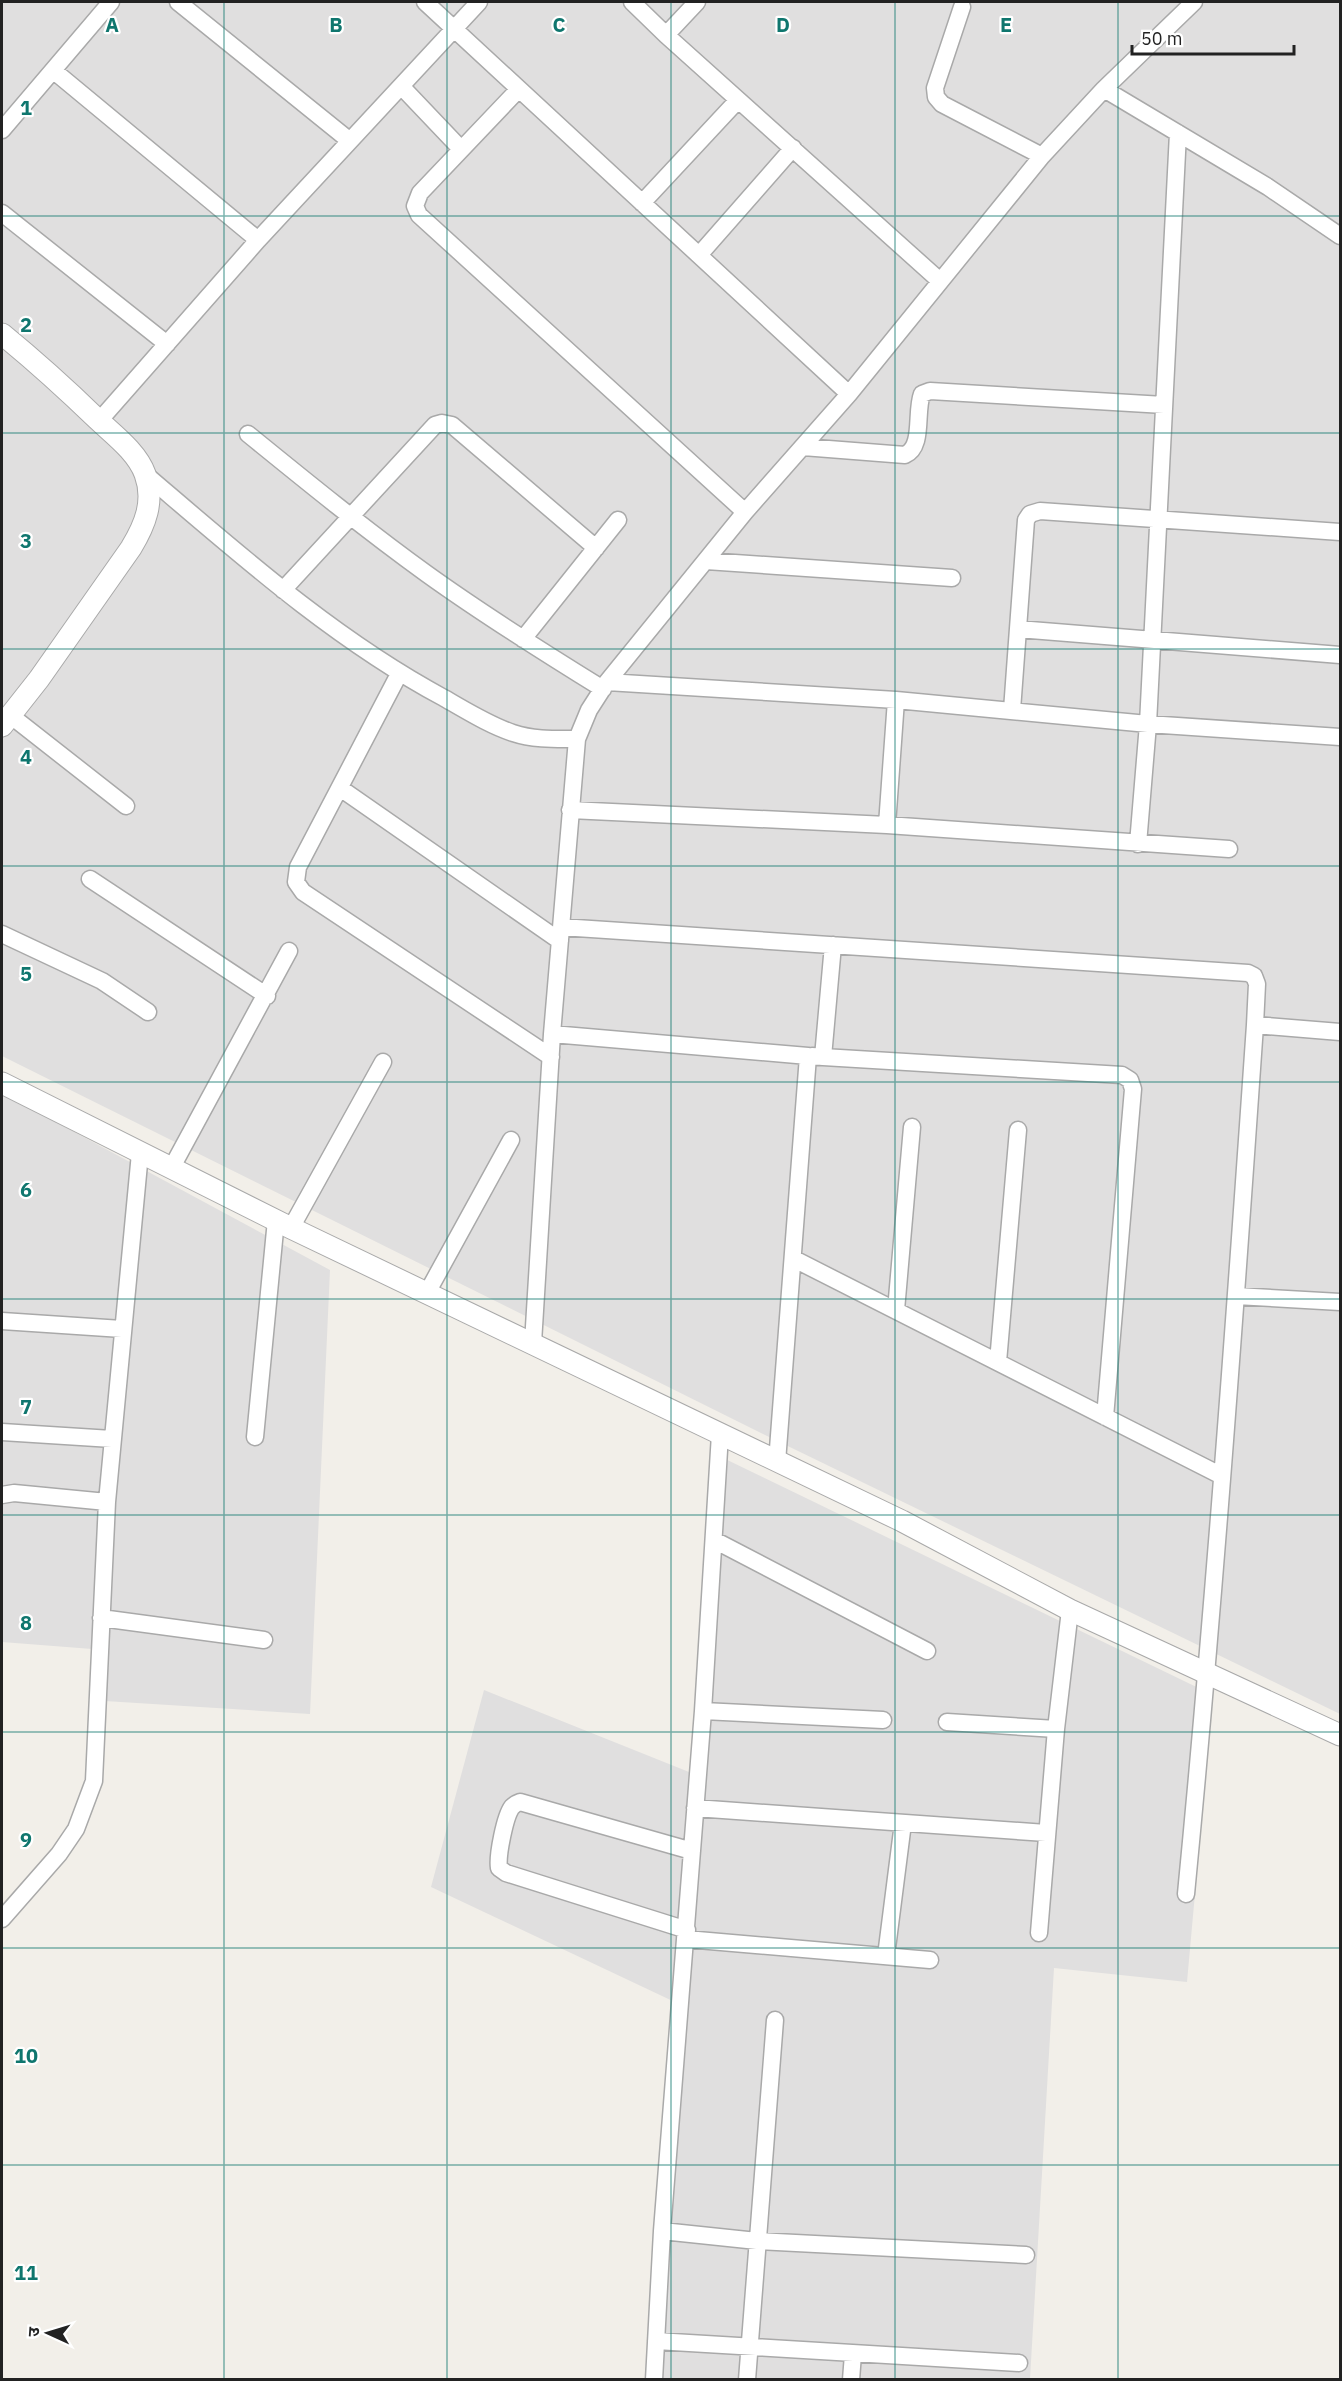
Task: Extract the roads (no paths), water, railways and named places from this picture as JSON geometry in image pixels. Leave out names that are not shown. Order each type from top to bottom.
[{"type":"street","points":[[178,2],[350,141]]},
{"type":"street","points":[[425,2],[849,394]]},
{"type":"street","points":[[99,421],[258,240],[478,2]]},
{"type":"street","points":[[632,2],[940,281]]},
{"type":"street","points":[[666,35],[697,2]]},
{"type":"street","points":[[533,1344],[552,1034],[570,810],[577,739],[588,710],[745,512],[849,394],[1042,156],[1104,88],[1194,2]]},
{"type":"street","points":[[2,130],[54,71],[105,4]]},
{"type":"street","points":[[962,7],[935,88],[936,97],[942,104],[1042,156]]},
{"type":"street","points":[[54,71],[258,240]]},
{"type":"street","points":[[401,86],[460,148]]},
{"type":"street","points":[[1104,88],[1268,187],[1341,236]]},
{"type":"street","points":[[518,90],[460,148],[420,193],[415,206],[419,215],[745,512]]},
{"type":"street","points":[[642,203],[738,100]]},
{"type":"street","points":[[1138,844],[1148,724],[1178,133]]},
{"type":"street","points":[[700,254],[793,148]]},
{"type":"street","points":[[2,213],[166,344]]},
{"type":"street","points":[[2,334],[46,370],[124,444],[145,474],[283,590],[399,674],[515,734],[546,739],[577,739]]},
{"type":"street","points":[[803,447],[905,455],[911,452],[915,445],[919,402],[922,394],[930,392],[1164,405]]},
{"type":"street","points":[[283,590],[435,425],[442,423],[452,425],[596,548]]},
{"type":"street","points":[[248,434],[351,517],[429,575],[523,639],[605,686],[896,700],[1148,724],[1341,737]]},
{"type":"street","points":[[126,806],[6,720],[39,679],[144,527],[150,503],[145,474]]},
{"type":"street","points":[[1012,710],[1026,520],[1030,514],[1040,511],[1341,532]]},
{"type":"street","points":[[523,639],[618,520]]},
{"type":"street","points":[[706,561],[952,578]]},
{"type":"street","points":[[1018,629],[1341,655]]},
{"type":"street","points":[[399,674],[298,867],[296,882],[303,892],[551,1057]]},
{"type":"street","points":[[887,825],[896,700]]},
{"type":"street","points":[[340,788],[560,934],[833,945],[1248,973],[1254,976],[1257,984],[1255,1025],[1236,1296],[1207,1672],[1185,1894]]},
{"type":"street","points":[[570,810],[887,825],[1229,849]]},
{"type":"street","points":[[90,879],[267,996]]},
{"type":"street","points":[[2,934],[102,981],[148,1012]]},
{"type":"street","points":[[777,1462],[794,1259],[816,1056],[833,945]]},
{"type":"street","points":[[171,1169],[267,996],[289,951]]},
{"type":"street","points":[[1255,1025],[1341,1032]]},
{"type":"street","points":[[552,1034],[816,1056],[1122,1075],[1130,1080],[1133,1089],[1105,1417]]},
{"type":"street","points":[[255,1437],[283,1224],[383,1062]]},
{"type":"street","points":[[2,1083],[283,1224],[902,1521],[1070,1610],[1341,1735]]},
{"type":"street","points":[[896,1310],[912,1127]]},
{"type":"street","points":[[998,1362],[1018,1130]]},
{"type":"street","points":[[427,1293],[511,1140]]},
{"type":"street","points":[[2,1918],[59,1854],[76,1829],[94,1782],[107,1502],[140,1153]]},
{"type":"street","points":[[794,1259],[1222,1476]]},
{"type":"street","points":[[1236,1296],[1341,1302]]},
{"type":"street","points":[[2,1321],[122,1329]]},
{"type":"street","points":[[2,1432],[112,1439]]},
{"type":"street","points":[[654,2379],[662,2231],[703,1711],[720,1434]]},
{"type":"street","points":[[2,1495],[14,1493],[107,1502]]},
{"type":"street","points":[[714,1540],[927,1651]]},
{"type":"street","points":[[1039,1933],[1046,1833],[1070,1610]]},
{"type":"street","points":[[101,1618],[264,1640]]},
{"type":"street","points":[[703,1711],[883,1720]]},
{"type":"street","points":[[947,1722],[1056,1729]]},
{"type":"street","points":[[692,1851],[520,1802],[513,1805],[510,1812],[498,1858],[499,1868],[507,1873],[686,1935],[930,1960]]},
{"type":"street","points":[[696,1809],[1046,1833]]},
{"type":"street","points":[[886,1956],[903,1823]]},
{"type":"street","points":[[747,2379],[775,2020]]},
{"type":"street","points":[[662,2231],[758,2241],[1026,2255]]},
{"type":"street","points":[[656,2341],[1019,2363]]},
{"type":"street","points":[[851,2379],[853,2354]]}]
